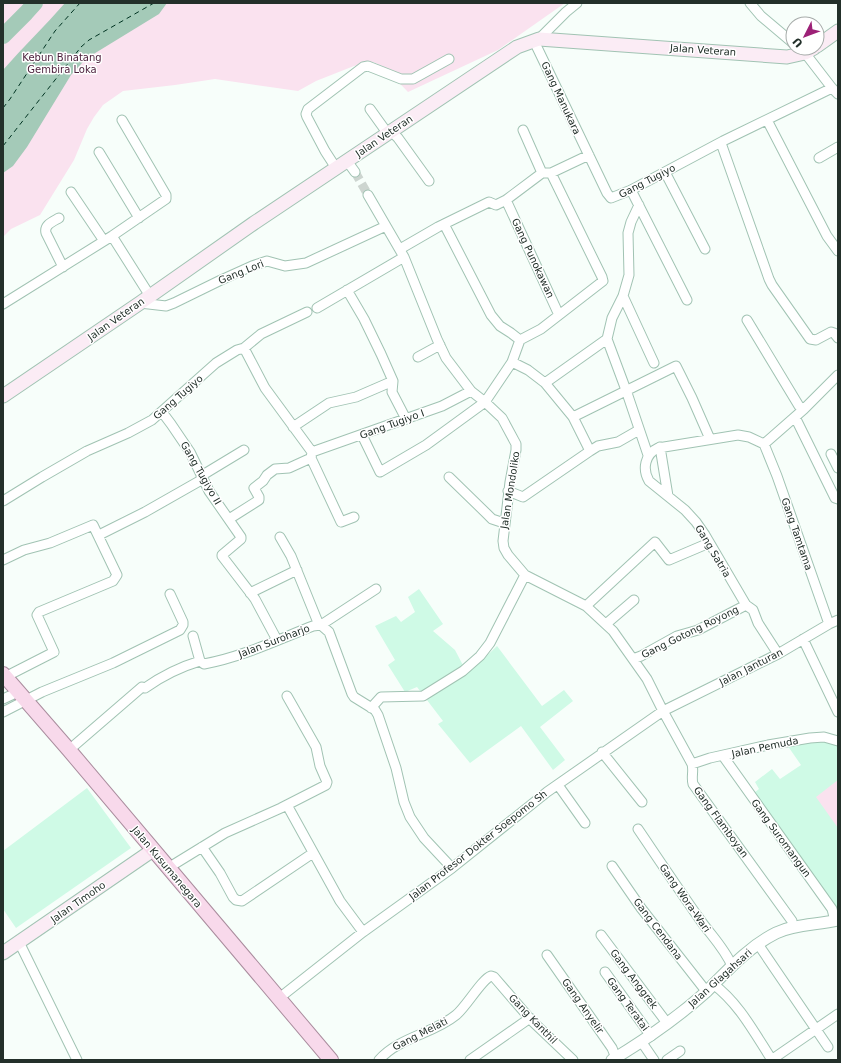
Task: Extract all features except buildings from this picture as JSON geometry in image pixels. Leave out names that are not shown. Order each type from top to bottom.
[{"type":"main road","points":[[825,40],[838,31]]},
{"type":"main road","name":"Jalan Veteran","points":[[3,396],[145,300],[205,257],[517,47],[537,40],[790,56]]},
{"type":"main road","name":"Jalan Kusumanegara","points":[[4,676],[69,750],[331,1060]]},
{"type":"main road","name":"Jalan Timoho","points":[[3,954],[153,850]]},
{"type":"street","points":[[537,40],[577,3]]},
{"type":"street","points":[[750,3],[761,16],[785,36]]},
{"type":"street","name":"Gang Manukara","points":[[537,40],[589,155]]},
{"type":"street","points":[[810,56],[835,91]]},
{"type":"street","points":[[355,172],[341,165],[325,151],[307,117],[306,114],[308,109],[363,67],[368,66],[401,79],[413,79],[449,59]]},
{"type":"street","name":"Gang Tugiyo","points":[[589,155],[607,193],[611,198],[631,190],[767,120],[835,91]]},
{"type":"street","points":[[370,109],[390,133],[398,138],[429,181]]},
{"type":"street","points":[[3,304],[108,239],[166,199],[167,197],[122,120]]},
{"type":"street","points":[[767,120],[829,239],[838,251]]},
{"type":"street","points":[[362,435],[380,472],[426,445],[485,402],[512,362],[520,340],[541,329],[560,316],[602,282],[603,279],[523,130]]},
{"type":"street","points":[[721,143],[772,284],[810,338],[816,340],[831,332],[838,338]]},
{"type":"street","points":[[819,158],[838,147]]},
{"type":"street","points":[[99,152],[139,218]]},
{"type":"street","points":[[317,308],[347,290],[444,224],[489,202],[496,205],[546,173],[589,155]]},
{"type":"street","points":[[665,172],[705,249]]},
{"type":"street","points":[[631,190],[686,300]]},
{"type":"street","points":[[71,192],[108,239],[145,300]]},
{"type":"street","name":"Jalan Mondoliko","points":[[368,195],[402,253],[440,345],[453,369],[471,392],[485,402],[502,418],[516,444],[504,523],[502,541],[504,548],[514,564],[525,575],[586,606],[614,631],[647,680],[663,711]]},
{"type":"street","name":"Gang Punokawan","points":[[506,200],[560,316]]},
{"type":"street","points":[[639,205],[631,222],[628,233],[630,275],[623,296],[612,318],[606,339],[626,390],[648,455],[660,447],[738,435],[749,437],[764,444],[804,409],[838,375]]},
{"type":"street","points":[[59,218],[46,226],[45,229],[63,267]]},
{"type":"street","points":[[444,224],[491,315],[500,326],[511,332],[520,340]]},
{"type":"street","name":"Gang Lori","points":[[145,300],[166,306],[252,266],[267,261],[285,266],[306,263],[386,226]]},
{"type":"street","points":[[347,290],[364,319],[393,381],[392,392],[406,419]]},
{"type":"street","points":[[623,296],[654,363]]},
{"type":"street","name":"Gang Tugiyo","points":[[3,501],[42,476],[87,451],[143,426],[162,412],[216,363],[237,350],[244,348],[261,334],[307,312]]},
{"type":"street","points":[[747,320],[799,406],[804,409]]},
{"type":"street","points":[[545,383],[606,339]]},
{"type":"street","points":[[418,357],[440,345]]},
{"type":"street","points":[[244,348],[265,388],[311,455],[341,522],[354,517]]},
{"type":"street","points":[[512,362],[528,370],[545,383],[573,417],[590,451]]},
{"type":"street","points":[[573,417],[676,366],[710,439]]},
{"type":"street","points":[[293,427],[329,404],[356,397],[393,381]]},
{"type":"street","name":"Gang Tugiyo I","points":[[229,519],[259,500],[254,488],[275,469],[289,468],[311,455],[442,406],[471,392]]},
{"type":"street","name":"Gang Tugiyo II","points":[[162,412],[190,452],[215,501],[229,519],[241,539],[222,556],[250,593]]},
{"type":"street","points":[[795,417],[835,498],[838,499]]},
{"type":"street","points":[[508,491],[523,497],[598,446],[618,442],[639,430]]},
{"type":"street","name":"Gang Tamtama","points":[[764,444],[834,622]]},
{"type":"street","points":[[660,447],[668,496]]},
{"type":"street","points":[[99,535],[145,512],[202,478],[244,450]]},
{"type":"street","points":[[831,454],[838,468]]},
{"type":"street","name":"Gang Satria","points":[[648,455],[645,468],[646,476],[654,485],[688,514],[701,528],[746,605],[753,610],[758,623],[778,654]]},
{"type":"street","points":[[449,477],[486,514],[492,519],[504,523]]},
{"type":"street","points":[[3,560],[24,550],[50,543],[93,525],[117,575],[113,581],[39,612],[37,615],[54,652],[4,676]]},
{"type":"street","points":[[280,537],[291,556],[320,625],[376,589]]},
{"type":"street","points":[[586,606],[654,543],[656,542],[669,560],[709,543]]},
{"type":"street","points":[[277,640],[255,599],[250,593],[297,570]]},
{"type":"street","points":[[371,708],[381,697],[423,696],[463,671],[480,656],[490,643],[525,575]]},
{"type":"street","points":[[3,699],[42,692],[113,662],[180,630],[183,626],[183,622],[170,594]]},
{"type":"street","points":[[606,624],[634,600]]},
{"type":"street","name":"Gang Gotong Royong","points":[[633,659],[677,636],[698,630],[746,605]]},
{"type":"street","name":"Jalan Janturan","points":[[663,711],[778,654],[834,622]]},
{"type":"street","name":"Jalan Suroharjo","points":[[69,750],[142,687],[145,688],[156,680],[183,666],[200,661],[204,664],[249,652],[277,640],[320,625],[329,632],[352,694],[354,697],[375,710],[378,715],[396,768],[404,802],[410,817],[424,838],[452,868]]},
{"type":"street","points":[[193,636],[200,661]]},
{"type":"street","points":[[803,639],[838,712]]},
{"type":"street","points":[[3,712],[22,696]]},
{"type":"street","points":[[168,868],[187,858],[225,833],[287,805],[326,785],[327,782],[320,766],[316,748],[287,696]]},
{"type":"street","name":"Jalan Profesor Dokter Soepomo Sh","points":[[278,998],[363,932],[452,868],[602,752],[663,711]]},
{"type":"street","name":"Gang Flamboyan","points":[[663,711],[692,764],[694,769],[692,780],[693,784],[792,921],[792,928]]},
{"type":"street","name":"Jalan Pemuda","points":[[692,764],[768,745],[810,738],[824,737],[838,741]]},
{"type":"street","points":[[602,752],[642,802]]},
{"type":"street","name":"Gang Suromangun","points":[[722,756],[832,909],[837,921]]},
{"type":"street","points":[[558,785],[585,823]]},
{"type":"street","points":[[287,805],[340,901],[363,932]]},
{"type":"street","name":"Gang Wora-Wari","points":[[638,829],[667,874],[728,956],[732,966]]},
{"type":"street","points":[[202,847],[220,873],[233,898],[239,901],[242,901],[313,853]]},
{"type":"street","name":"Gang Cendana","points":[[612,866],[641,908],[710,987],[728,996],[773,1060]]},
{"type":"street","name":"Jalan Glagahsari","points":[[614,1059],[639,1044],[667,1024],[758,944],[775,934],[792,928],[837,921]]},
{"type":"street","name":"Gang Anggrek","points":[[601,935],[667,1024]]},
{"type":"street","points":[[19,942],[76,1060]]},
{"type":"street","points":[[758,944],[828,1047]]},
{"type":"street","name":"Gang Anyelir","points":[[547,955],[612,1048],[614,1059]]},
{"type":"street","name":"Gang Teratai","points":[[605,972],[651,1036]]},
{"type":"street","name":"Gang Melati","points":[[379,1060],[396,1045],[440,1025],[456,1015],[485,980],[491,976],[494,977]]},
{"type":"street","name":"Gang Kanthil","points":[[494,977],[530,1018],[573,1060]]},
{"type":"street","points":[[773,1060],[838,1014]]},
{"type":"street","points":[[470,1060],[530,1018]]},
{"type":"street","points":[[639,1044],[643,1044],[654,1060]]},
{"type":"street","points":[[667,1060],[680,1051]]},
{"type":"shaded area","points":[[65,3],[167,3],[159,14],[92,55],[82,63],[71,75],[27,147],[13,166],[3,173],[3,70]]},
{"type":"shaded area","points":[[419,589],[443,624],[433,631],[455,650],[467,673],[497,646],[542,706],[564,690],[573,701],[540,727],[565,760],[553,770],[521,726],[470,763],[438,724],[443,721],[417,687],[405,692],[388,665],[395,660],[375,626],[396,616],[401,622],[415,612],[408,597]]},
{"type":"shaded area","points":[[838,741],[837,914],[750,796],[759,789],[755,782],[772,769],[780,779],[801,765],[785,742]]},
{"type":"shaded area","points":[[87,788],[131,848],[16,928],[3,909],[3,851]]},
{"type":"green space","name":"Kebun Binatang Gembira Loka","points":[[3,3],[565,3],[498,50],[408,92],[384,67],[373,62],[354,66],[316,81],[298,91],[215,79],[123,91],[103,105],[94,117],[87,129],[74,160],[40,215],[11,229],[3,237]]},
{"type":"green space","points":[[838,780],[838,828],[816,797]]},
{"type":"waterway","points":[[3,36],[35,3]]},
{"type":"ferry route","points":[[3,108],[55,31],[80,3]]},
{"type":"ferry route","points":[[3,146],[81,47],[89,40],[154,3]]},
{"type":"tunnel","points":[[355,172],[368,195]]}]
